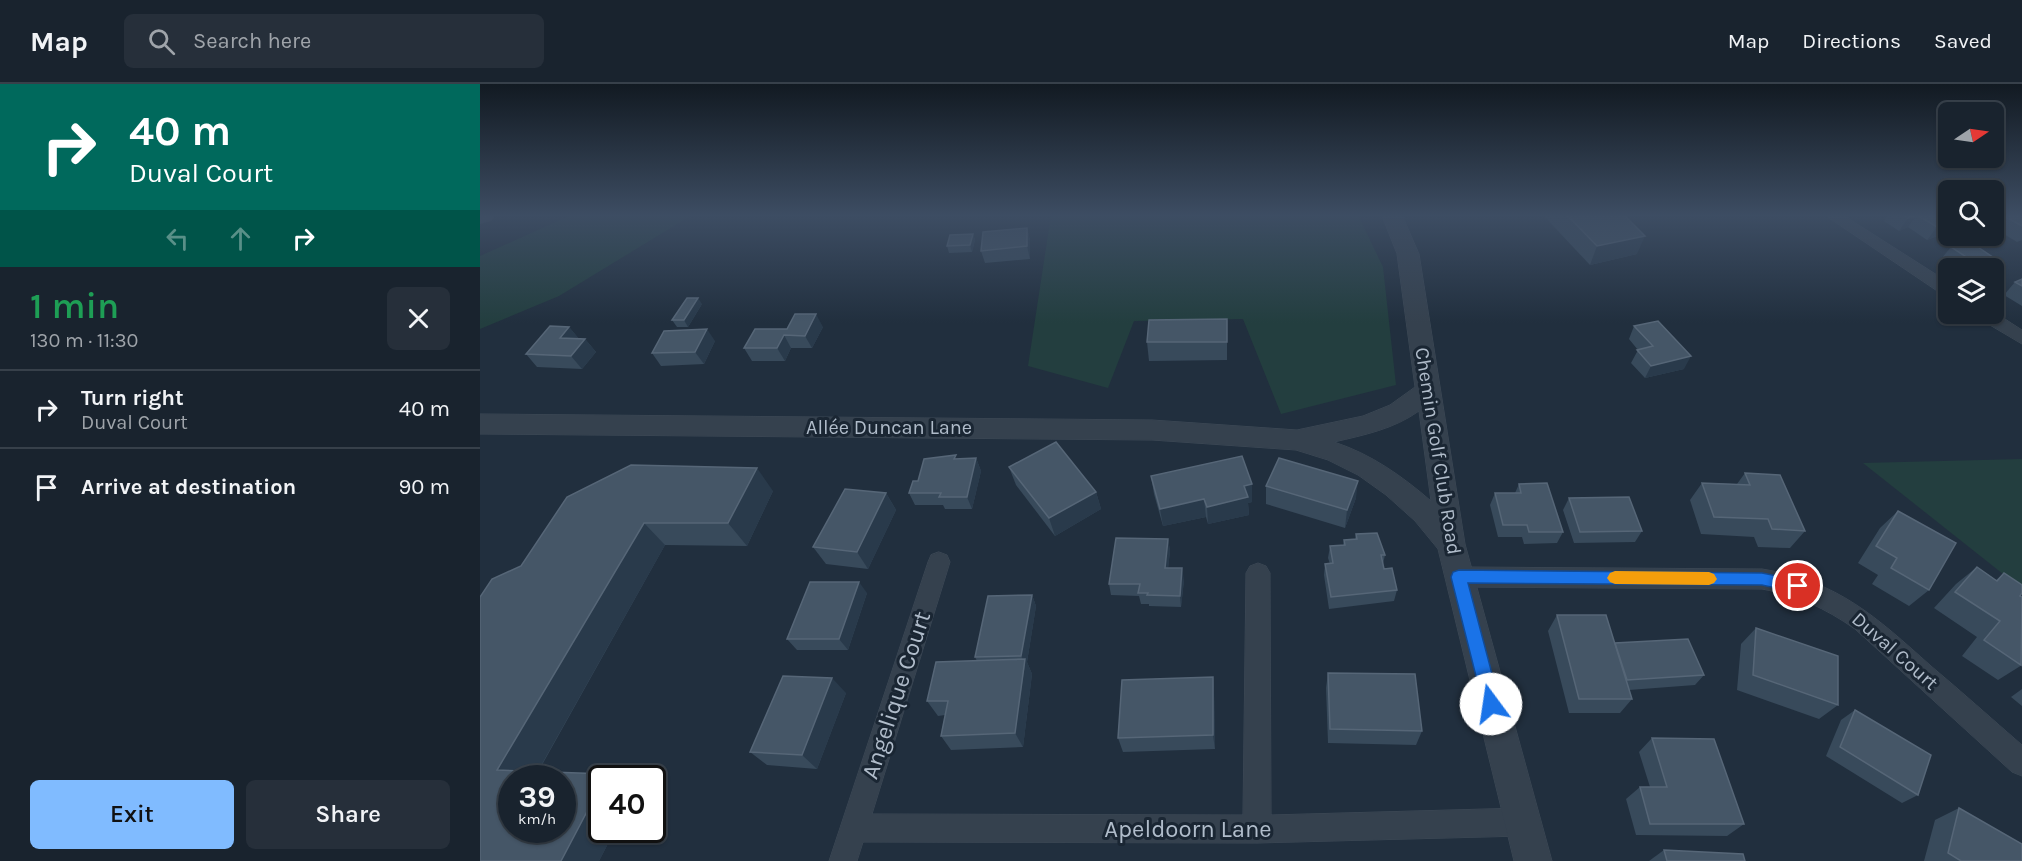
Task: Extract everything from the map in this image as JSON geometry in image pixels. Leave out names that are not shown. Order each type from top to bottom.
[{"type":"street","name":"Chemin Golf Club Road","points":[[1407,251],[1451,544],[1533,861]]},
{"type":"street","points":[[1889,251],[1938,283]]},
{"type":"street","points":[[2000,324],[2022,338]]},
{"type":"street","points":[[1297,440],[1368,424],[1399,412],[1428,391]]},
{"type":"street","name":"Allée Duncan Lane","points":[[480,424],[1129,430],[1230,434],[1297,440]]},
{"type":"street","points":[[1297,440],[1337,453],[1368,468],[1425,513],[1451,544]]},
{"type":"street","name":"Angelique Court","points":[[843,861],[939,562]]},
{"type":"street","points":[[1257,829],[1258,573]]},
{"type":"street","name":"Duval Court","points":[[1459,577],[1762,579],[1786,582],[1811,590],[1839,604],[1863,621],[2022,763]]},
{"type":"street","name":"Apeldoorn Lane","points":[[854,828],[1257,829],[1522,822]]},
{"type":"green space","points":[[491,251],[632,251],[559,296],[480,329],[480,256]]},
{"type":"green space","points":[[1045,251],[1375,251],[1383,267],[1396,385],[1281,414],[1243,319],[1134,321],[1108,388],[1028,366]]},
{"type":"green space","points":[[2022,459],[2022,589],[1863,463]]},
{"type":"building","points":[[1957,251],[1984,251],[1994,258],[1968,258]]},
{"type":"building","points":[[2022,279],[2022,286],[2015,282]]},
{"type":"building","points":[[687,298],[698,298],[684,320],[672,320]]},
{"type":"building","points":[[795,314],[816,314],[805,336],[784,335],[777,348],[744,348],[755,329],[787,329]]},
{"type":"building","points":[[1227,319],[1227,342],[1147,342],[1149,320]]},
{"type":"building","points":[[1658,321],[1691,356],[1651,366],[1637,350],[1653,346],[1634,326]]},
{"type":"building","points":[[550,326],[569,327],[560,338],[585,339],[571,356],[526,354]]},
{"type":"building","points":[[707,329],[695,352],[652,353],[664,331]]},
{"type":"building","points":[[1056,442],[1096,492],[1049,518],[1009,467]]},
{"type":"building","points":[[956,455],[954,459],[976,458],[967,497],[939,497],[941,493],[909,493],[913,481],[918,481],[924,459]]},
{"type":"building","points":[[1242,456],[1252,484],[1244,486],[1248,497],[1207,507],[1204,499],[1160,509],[1151,476]]},
{"type":"building","points":[[1279,458],[1358,481],[1347,510],[1266,486]]},
{"type":"building","points":[[631,465],[757,468],[728,523],[644,523],[498,765],[498,843],[570,843],[561,861],[480,861],[480,597],[492,579],[521,566],[567,497]]},
{"type":"building","points":[[1745,473],[1780,475],[1805,531],[1772,529],[1768,519],[1714,517],[1702,483],[1750,485]]},
{"type":"building","points":[[1547,483],[1563,532],[1529,532],[1527,525],[1503,525],[1495,493],[1521,493],[1519,484]]},
{"type":"building","points":[[845,489],[886,493],[857,552],[813,547]]},
{"type":"building","points":[[1629,497],[1642,531],[1580,532],[1569,498]]},
{"type":"building","points":[[1898,511],[1956,543],[1929,590],[1891,568],[1897,558],[1876,546]]},
{"type":"building","points":[[1377,533],[1385,555],[1381,555],[1384,569],[1392,568],[1397,590],[1331,597],[1325,564],[1333,563],[1330,546],[1345,545],[1344,540],[1357,539],[1356,534]]},
{"type":"building","points":[[1116,538],[1168,539],[1165,568],[1182,568],[1180,596],[1138,593],[1140,584],[1109,584]]},
{"type":"building","points":[[1977,567],[1997,581],[2004,573],[2022,585],[2020,596],[2022,597],[2021,665],[1984,640],[2000,621],[1955,592]]},
{"type":"building","points":[[810,582],[859,582],[839,639],[787,639]]},
{"type":"building","points":[[1032,595],[1021,656],[975,657],[988,596]]},
{"type":"building","points":[[1557,615],[1606,615],[1632,699],[1579,699]]},
{"type":"building","points":[[1756,628],[1838,656],[1838,705],[1753,675]]},
{"type":"building","points":[[1688,639],[1704,675],[1627,680],[1615,643]]},
{"type":"building","points":[[1025,659],[1015,733],[941,736],[948,701],[927,701],[936,662]]},
{"type":"building","points":[[1328,673],[1415,674],[1422,731],[1330,729]]},
{"type":"building","points":[[783,676],[832,678],[802,755],[750,752]]},
{"type":"building","points":[[1213,677],[1213,735],[1118,738],[1122,680]]},
{"type":"building","points":[[1855,710],[1931,755],[1918,795],[1840,747]]},
{"type":"building","points":[[1652,738],[1714,739],[1744,824],[1650,824],[1640,787],[1667,787]]},
{"type":"building","points":[[576,773],[588,773],[588,810],[576,832]]},
{"type":"building","points":[[1959,808],[2022,844],[2022,861],[1961,861],[1948,853]]},
{"type":"building","points":[[1664,850],[1743,854],[1745,861],[1667,861]]},
{"type":"slow traffic","points":[[1615,578],[1709,579]]},
{"type":"route","points":[[1491,704],[1459,577],[1762,579],[1798,586]]}]
